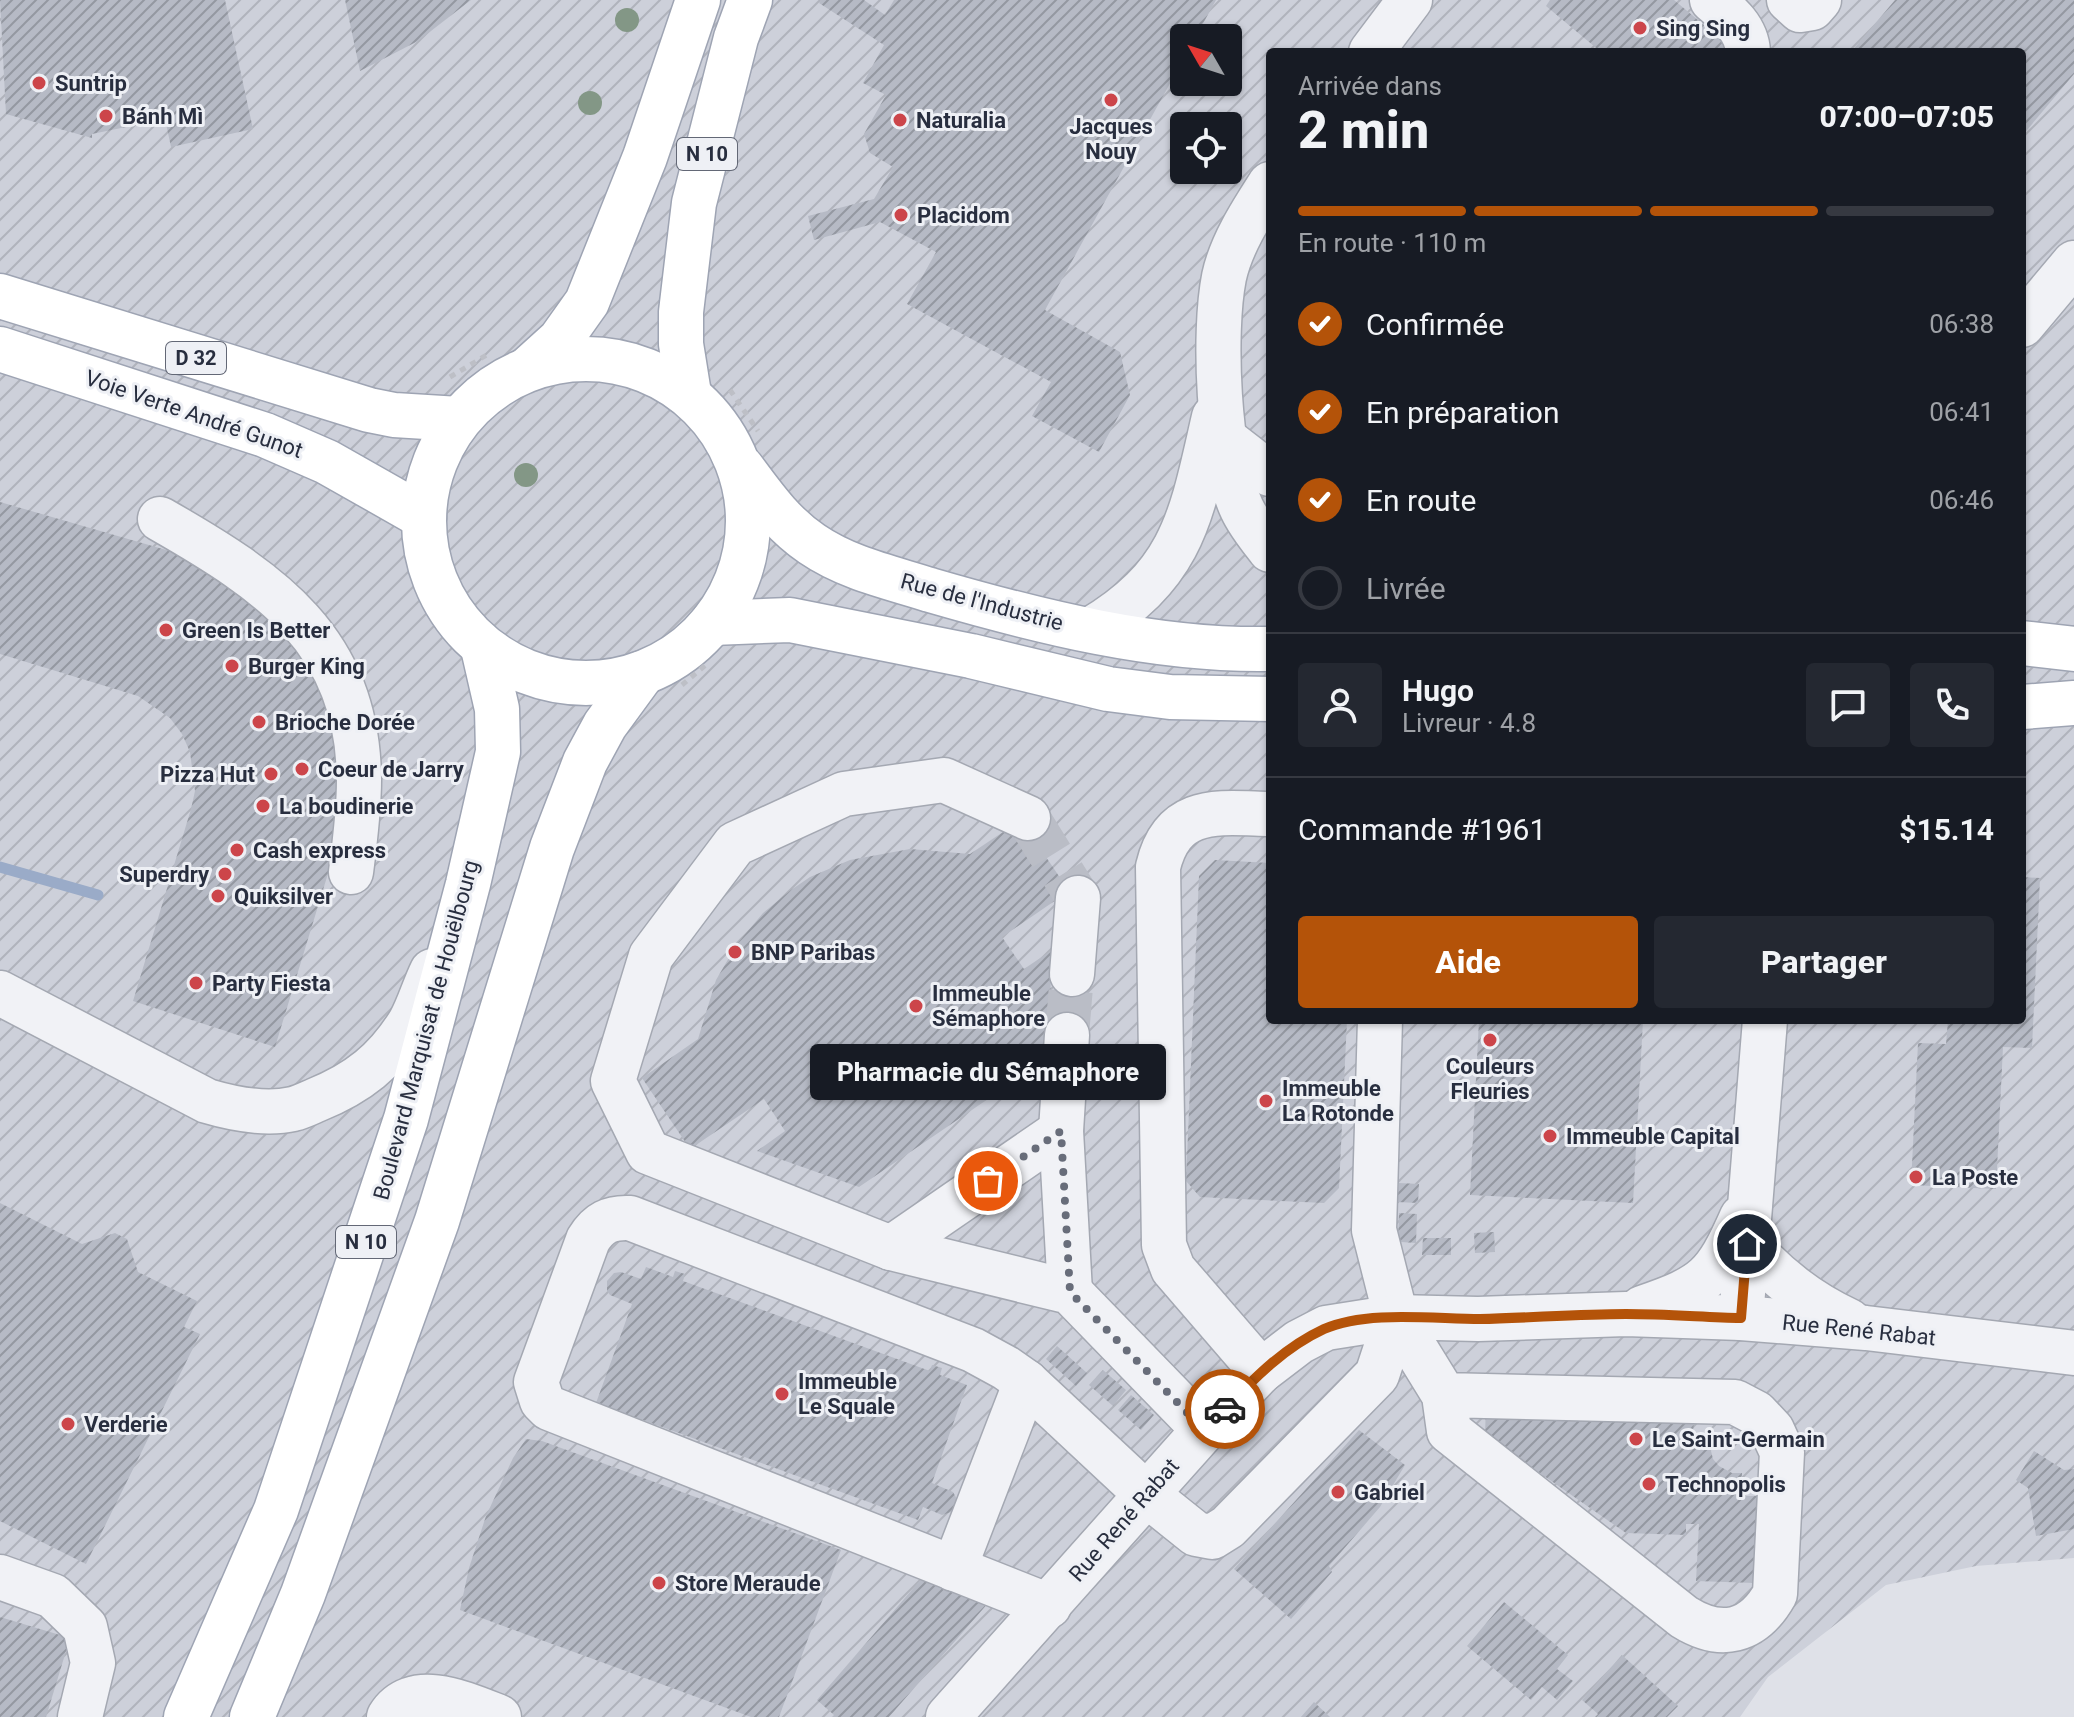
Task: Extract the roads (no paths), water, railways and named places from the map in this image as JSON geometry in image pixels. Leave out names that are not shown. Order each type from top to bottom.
[{"type":"main road","name":"N 10","points":[[528,369],[560,340],[587,302],[645,157],[698,0]]},
{"type":"main road","name":"N 10","points":[[689,394],[681,344],[681,312],[694,203],[736,38],[750,0]]},
{"type":"main road","name":"D 32","points":[[0,296],[292,389],[369,410],[394,415],[459,419]]},
{"type":"main road","name":"Voie Verte André Gunot","points":[[0,349],[265,435],[327,462],[415,534]]},
{"type":"main road","points":[[569,359],[612,360],[652,371],[689,394],[718,425],[738,462],[747,503],[745,555],[734,587],[712,623],[681,653],[643,673],[602,683],[560,682],[519,670],[466,641],[433,580],[415,534],[437,455],[459,419],[490,389],[528,369],[569,359]]},
{"type":"main road","name":"Rue de l'Industrie","points":[[738,462],[790,529],[851,566],[1005,612],[1090,630],[1160,642],[1266,649]]},
{"type":"main road","points":[[712,623],[790,620],[971,656],[1108,689],[1170,697],[1266,699]]},
{"type":"main road","name":"Boulevard Marquisat de Houëlbourg","points":[[186,1717],[276,1510],[326,1363],[406,1119],[468,884],[498,752],[497,709],[466,641]]},
{"type":"main road","points":[[2026,643],[2074,649]]},
{"type":"main road","name":"N 10","points":[[252,1717],[303,1594],[437,1221],[552,848],[572,795],[605,725],[643,673]]},
{"type":"main road","points":[[2026,707],[2074,703]]},
{"type":"street","points":[[1374,48],[1410,0]]},
{"type":"street","points":[[1712,0],[1728,13],[1747,38],[1748,48]]},
{"type":"street","points":[[1789,0],[1800,10],[1812,8],[1819,0]]},
{"type":"street","points":[[1090,630],[1118,614],[1141,595],[1173,555],[1197,491],[1220,392],[1218,330],[1224,275],[1245,224],[1266,190]]},
{"type":"street","points":[[2026,320],[2074,263]]},
{"type":"street","points":[[1220,392],[1255,454],[1233,480],[1241,507],[1266,544]]},
{"type":"street","points":[[160,519],[209,547],[270,590],[299,617],[325,651],[345,693],[357,748],[359,808],[351,872]]},
{"type":"street","points":[[1028,818],[944,780],[844,794],[735,844],[651,956],[613,1081],[648,1152],[891,1248],[1070,1292],[1204,1430]]},
{"type":"street","points":[[1261,1371],[1173,1269],[1164,1245],[1158,867],[1167,842],[1184,823],[1208,813],[1266,814]]},
{"type":"street","points":[[0,993],[207,1101],[268,1111],[294,1109],[366,1075],[392,1048],[411,1020],[468,884]]},
{"type":"street","points":[[1072,974],[1078,898]]},
{"type":"street","points":[[1380,1024],[1374,1230],[1396,1317],[1444,1395],[1449,1431],[1684,1617],[1700,1626],[1717,1630],[1735,1629],[1752,1622],[1766,1609],[1775,1594],[1782,1452],[1772,1430],[1756,1413],[1735,1402],[1444,1395]]},
{"type":"street","points":[[1741,1318],[1765,1024]]},
{"type":"street","points":[[1067,1035],[1061,1131],[1070,1292]]},
{"type":"street","points":[[891,1248],[1061,1131]]},
{"type":"street","points":[[1626,1314],[1671,1299],[1699,1285],[1716,1269],[1750,1200]]},
{"type":"street","points":[[1049,1606],[549,1408],[542,1401],[536,1382],[588,1240],[595,1229],[617,1218],[630,1218],[973,1350],[1026,1382],[1146,1494],[1196,1534],[1212,1537],[1228,1527],[1377,1375],[1396,1317]]},
{"type":"street","points":[[1747,1244],[1774,1273],[1817,1306],[1866,1328]]},
{"type":"street","name":"Rue René Rabat","points":[[948,1717],[1146,1494],[1261,1371],[1299,1342],[1326,1328],[1396,1317],[1478,1319],[1626,1314],[1741,1318],[1866,1328],[2074,1353]]},
{"type":"street","points":[[954,1569],[1026,1382]]},
{"type":"street","points":[[0,1577],[53,1596],[85,1627],[93,1663],[80,1717]]},
{"type":"street","points":[[389,1717],[395,1707],[416,1695],[462,1703],[499,1717]]},
{"type":"waterway","points":[[0,867],[98,895]]},
{"type":"tunnel","points":[[1028,818],[1078,898]]},
{"type":"tunnel","points":[[1067,1035],[1072,974]]},
{"type":"place","name":"Sing Sing","points":[[1640,28]]},
{"type":"place","name":"Suntrip","points":[[39,83]]},
{"type":"place","name":"Jacques Nouy","points":[[1111,100]]},
{"type":"place","name":"Bánh Mì","points":[[106,116]]},
{"type":"place","name":"Naturalia","points":[[900,120]]},
{"type":"place","name":"Placidom","points":[[901,215]]},
{"type":"place","name":"Green Is Better","points":[[166,630]]},
{"type":"place","name":"Burger King","points":[[232,666]]},
{"type":"place","name":"Brioche Dorée","points":[[259,722]]},
{"type":"place","name":"Coeur de Jarry","points":[[302,769]]},
{"type":"place","name":"Pizza Hut","points":[[271,774]]},
{"type":"place","name":"La boudinerie","points":[[263,806]]},
{"type":"place","name":"Cash express","points":[[237,850]]},
{"type":"place","name":"Superdry","points":[[225,874]]},
{"type":"place","name":"Quiksilver","points":[[218,896]]},
{"type":"place","name":"BNP Paribas","points":[[735,952]]},
{"type":"place","name":"Party Fiesta","points":[[196,983]]},
{"type":"place","name":"Immeuble Sémaphore","points":[[916,1006]]},
{"type":"place","name":"Couleurs Fleuries","points":[[1490,1040]]},
{"type":"place","name":"Immeuble La Rotonde","points":[[1266,1101]]},
{"type":"place","name":"Immeuble Capital","points":[[1550,1136]]},
{"type":"place","name":"La Poste","points":[[1916,1177]]},
{"type":"place","name":"Pharmacie du Sémaphore","points":[[988,1181]]},
{"type":"place","name":"Immeuble Le Squale","points":[[782,1394]]},
{"type":"place","name":"Verderie","points":[[68,1424]]},
{"type":"place","name":"Le Saint-Germain","points":[[1636,1439]]},
{"type":"place","name":"Technopolis","points":[[1649,1484]]},
{"type":"place","name":"Gabriel","points":[[1338,1492]]},
{"type":"place","name":"Store Meraude","points":[[659,1583]]}]
